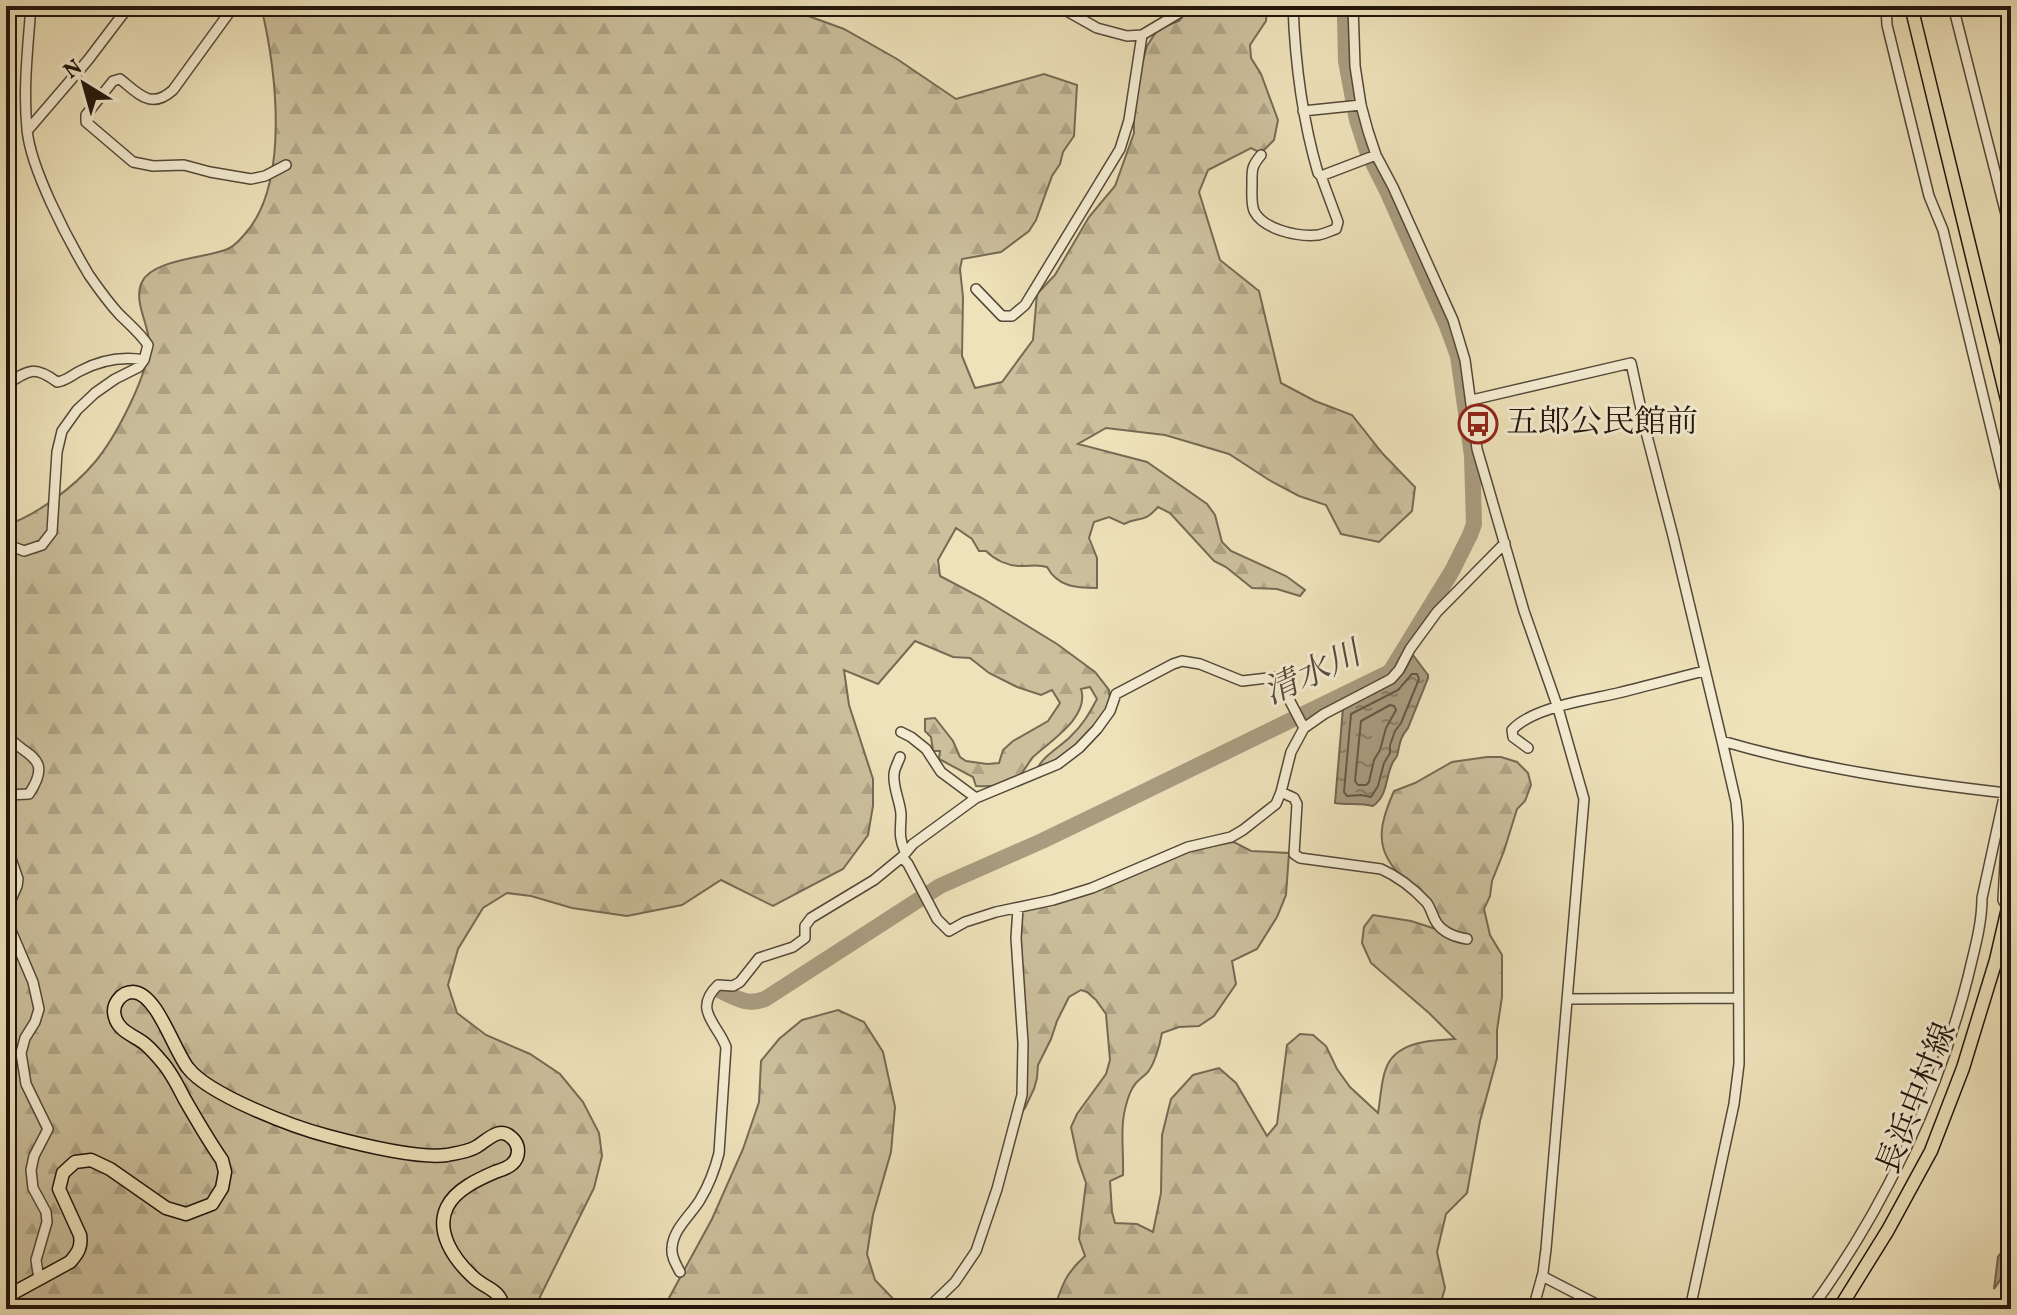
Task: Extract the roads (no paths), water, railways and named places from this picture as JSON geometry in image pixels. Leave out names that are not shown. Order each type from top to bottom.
[{"type":"main road","points":[[1911,6],[2011,416]]},
{"type":"main road","name":"長浜中村線","points":[[1839,1309],[1888,1230],[1931,1151],[1963,1068],[2010,911],[2011,895]]},
{"type":"main road","points":[[6,1297],[70,1262],[78,1253],[80,1235],[59,1189],[63,1173],[75,1162],[91,1160],[110,1169],[166,1208],[186,1214],[212,1204],[222,1188],[225,1172],[222,1160],[165,1066],[115,1020],[117,1000],[127,993],[137,992],[147,997],[154,1007],[183,1062],[198,1080],[289,1124],[328,1136],[433,1157],[463,1152],[492,1134],[503,1133],[512,1137],[518,1146],[518,1156],[511,1166],[462,1190],[447,1206],[443,1222],[449,1247],[473,1277],[502,1299],[504,1309]]},
{"type":"street","points":[[6,544],[24,551],[42,545],[52,532],[57,452],[62,431],[77,410],[95,393],[139,367],[148,345],[90,276],[62,226],[34,163],[27,131],[26,69],[31,6]]},
{"type":"street","points":[[27,131],[129,6]]},
{"type":"street","points":[[234,6],[165,97],[150,99],[120,79],[113,81],[86,115],[86,122],[133,162],[153,166],[184,165],[251,179],[265,176],[286,165]]},
{"type":"street","points":[[1058,6],[1097,28],[1127,36],[1142,35],[1179,13],[1184,6]]},
{"type":"street","points":[[1261,155],[1253,166],[1253,209],[1262,222],[1277,230],[1307,235],[1321,235],[1336,229],[1338,222],[1307,135],[1293,6]]},
{"type":"street","points":[[1353,6],[1355,66],[1361,105],[1376,155],[1453,320],[1465,360],[1477,449],[1524,611],[1558,708],[1584,799],[1547,1243],[1533,1309]]},
{"type":"street","points":[[1886,6],[1887,25],[1929,196],[1943,230],[2011,511]]},
{"type":"street","points":[[1953,6],[2011,234]]},
{"type":"street","points":[[976,289],[1002,316],[1012,316],[1025,305],[1120,149],[1129,120],[1142,35]]},
{"type":"street","points":[[1303,111],[1361,105]]},
{"type":"street","points":[[1321,176],[1376,155]]},
{"type":"street","points":[[6,385],[23,373],[34,370],[44,372],[57,382],[103,361],[127,357],[144,360]]},
{"type":"street","points":[[1472,400],[1631,363],[1673,536],[1736,802],[1738,824],[1739,1064],[1734,1104],[1690,1309]]},
{"type":"street","points":[[900,757],[894,780],[904,854],[937,919],[949,931],[996,912],[1092,888],[1188,847],[1231,837],[1276,804],[1291,752],[1304,728],[1391,679],[1437,612],[1505,543]]},
{"type":"street","points":[[680,1272],[672,1257],[674,1238],[700,1201],[719,1153],[726,1047],[708,1018],[708,1002],[718,985],[733,986],[740,982],[759,958],[793,947],[805,938],[805,926],[811,918],[874,880],[913,844],[976,798],[1058,764],[1097,729],[1110,711],[1116,694],[1182,661],[1200,664],[1242,681],[1276,677],[1304,728]]},
{"type":"street","points":[[1528,748],[1513,737],[1512,730],[1528,719],[1558,708],[1704,671]]},
{"type":"street","points":[[901,732],[926,749],[941,772],[976,798]]},
{"type":"street","points":[[6,734],[11,742],[29,752],[39,770],[37,782],[29,794],[6,795]]},
{"type":"street","points":[[1722,741],[1778,757],[1931,785],[2006,793]]},
{"type":"street","points":[[1811,1309],[1871,1216],[1920,1117],[1943,1057],[1962,1001],[1975,948],[1982,916],[1982,898],[2011,765]]},
{"type":"street","points":[[1281,792],[1294,798],[1297,804],[1294,854],[1300,858],[1381,869],[1392,874],[1427,904],[1440,927],[1454,936],[1467,939]]},
{"type":"street","points":[[2006,793],[2003,900],[2010,911]]},
{"type":"street","points":[[6,844],[18,879],[7,909],[7,921],[33,982],[39,1009],[21,1053],[26,1084],[48,1129],[34,1156],[31,1170],[33,1188],[46,1212],[47,1222],[36,1260],[39,1279]]},
{"type":"street","points":[[927,1309],[955,1282],[976,1251],[997,1189],[1022,1095],[1023,1043],[1016,938],[1018,908]]},
{"type":"street","points":[[2011,945],[2011,977]]},
{"type":"street","points":[[1567,999],[1738,998]]},
{"type":"street","points":[[1542,1276],[1606,1309]]},
{"type":"water","points":[[1413,655],[1428,678],[1401,739],[1381,797],[1373,806],[1335,803],[1343,708],[1394,683]]},
{"type":"water","points":[[2011,1239],[2011,1264],[1994,1289],[1998,1257]]},
{"type":"waterway","name":"清水川","points":[[719,990],[747,1001],[765,999],[940,886],[1042,841],[1390,672],[1452,571],[1470,535],[1474,524],[1472,456],[1458,356],[1367,151],[1357,120],[1346,61],[1347,6]]},
{"type":"place","name":"五郎公民館前","points":[[1478,424]]}]
